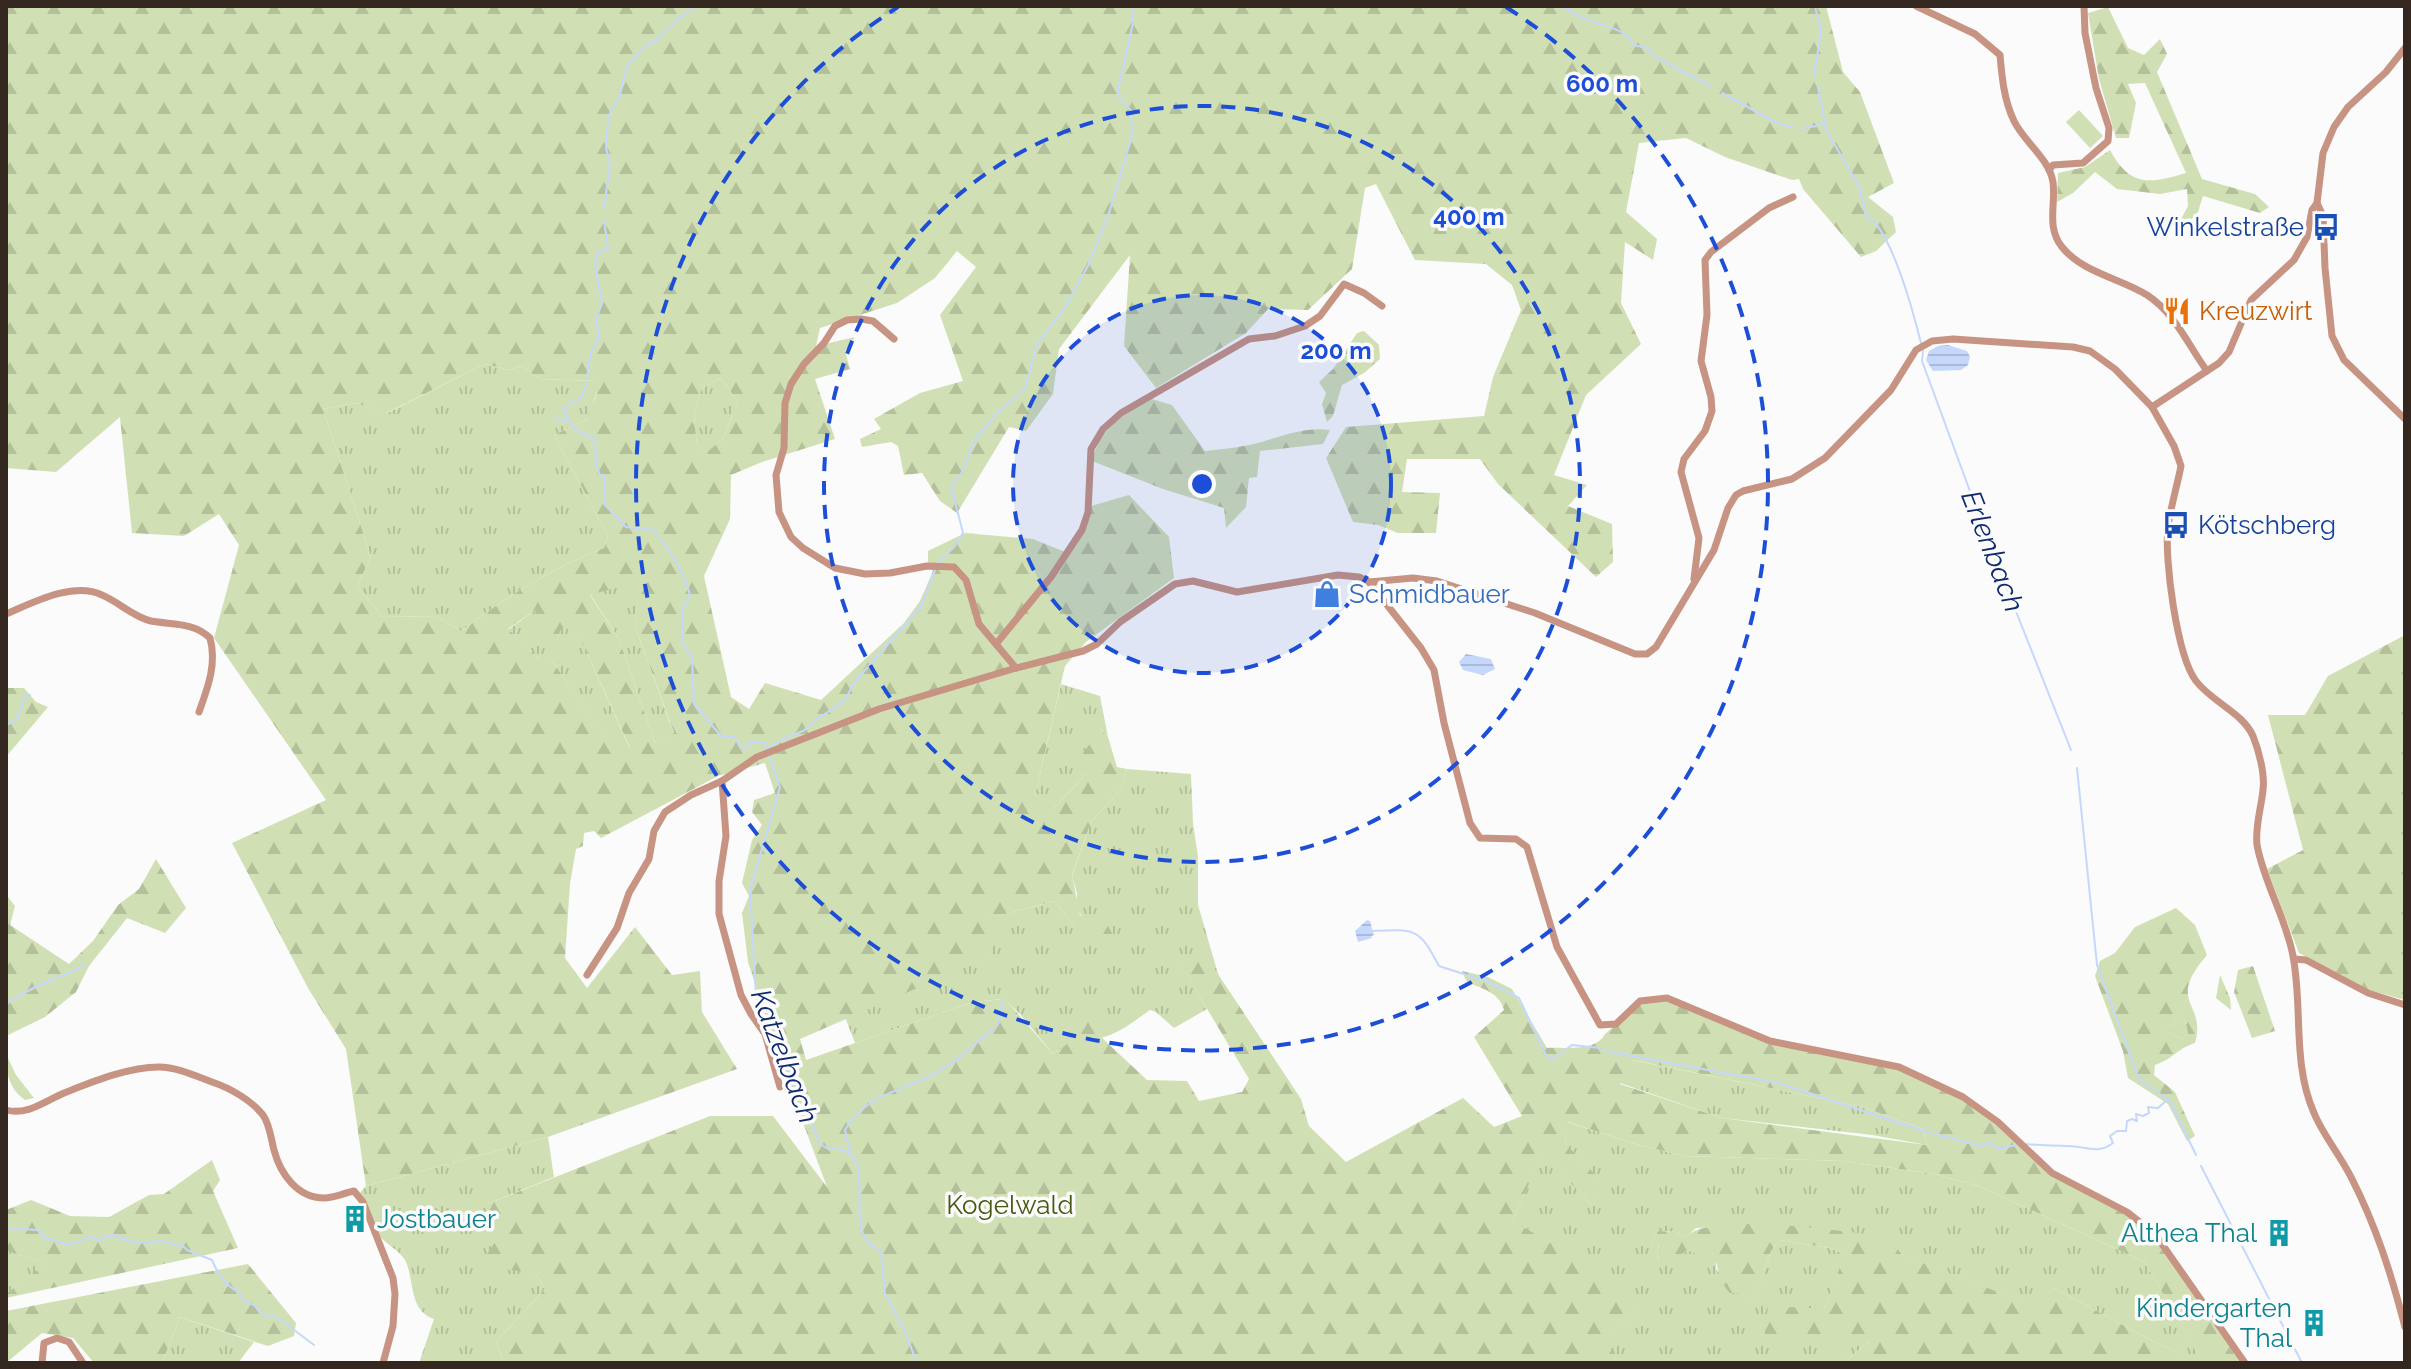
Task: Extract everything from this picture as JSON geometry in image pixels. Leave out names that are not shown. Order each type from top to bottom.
[{"type":"street","points":[[1916,6],[1975,34],[2000,55],[2004,94],[2015,122],[2049,170],[2053,182],[2052,226],[2062,248],[2078,261],[2143,292],[2159,304],[2181,330],[2207,371]]},
{"type":"street","points":[[2049,170],[2057,164],[2083,163],[2110,137],[2085,33],[2084,6]]},
{"type":"street","points":[[2152,407],[2207,371],[2229,352],[2251,300],[2294,260],[2307,237],[2312,210],[2317,203],[2323,153],[2334,127],[2348,107],[2386,72],[2405,48]]},
{"type":"street","points":[[1694,579],[1699,538],[1681,472],[1684,459],[1705,431],[1712,411],[1701,361],[1707,315],[1705,260],[1711,252],[1769,208],[1793,197]]},
{"type":"street","points":[[2317,203],[2323,216],[2332,336],[2344,360],[2405,419]]},
{"type":"street","points":[[996,644],[1051,577],[1082,530],[1088,512],[1091,449],[1103,429],[1121,413],[1249,339],[1275,336],[1305,326],[1326,309],[1344,284],[1382,306]]},
{"type":"street","points":[[894,339],[873,321],[847,320],[835,326],[804,364],[791,384],[785,403],[784,448],[776,475],[779,512],[791,537],[835,568],[865,574],[927,566],[954,567],[966,580],[979,624],[1016,668]]},
{"type":"street","points":[[1369,582],[1413,578],[1437,581],[1535,613],[1642,655],[1656,647],[1714,550],[1728,508],[1736,495],[1792,479],[1825,458],[1891,390],[1916,350],[1932,341],[1953,339],[2084,349],[2115,369],[2152,407],[2174,446],[2181,466],[2168,528],[2168,551],[2170,583],[2185,659],[2191,675],[2202,688],[2247,726],[2254,738],[2263,785],[2257,845],[2294,959],[2299,996],[2300,1061],[2311,1106],[2351,1178],[2380,1241],[2405,1327]]},
{"type":"street","points":[[587,975],[617,928],[629,893],[649,859],[659,821],[672,807],[722,781],[757,757],[879,709],[1092,647],[1141,606],[1175,584],[1193,581],[1237,592],[1338,575],[1359,577],[1369,582],[1421,648],[1434,670],[1444,723],[1474,832],[1484,839],[1516,839],[1527,847],[1557,947],[1600,1025],[1616,1024],[1640,1001],[1667,998],[1770,1041],[1899,1067],[1963,1097],[1998,1122],[2052,1173],[2127,1212],[2155,1234],[2245,1363]]},
{"type":"street","points":[[6,614],[48,598],[85,591],[103,595],[148,620],[195,627],[210,638],[214,660],[209,687],[199,712]]},
{"type":"street","points":[[722,781],[726,836],[718,892],[719,914],[741,995],[765,1034],[780,1087]]},
{"type":"street","points":[[2294,959],[2306,960],[2368,993],[2405,1005]]},
{"type":"street","points":[[6,1110],[18,1112],[113,1076],[161,1067],[227,1087],[263,1116],[283,1174],[292,1183],[317,1197],[329,1198],[354,1191],[363,1202],[393,1278],[393,1326],[383,1363]]},
{"type":"street","points":[[42,1363],[44,1343],[57,1338],[69,1342],[83,1363]]},
{"type":"green space","name":"Kogelwald","points":[[6,6],[1826,6],[1843,72],[1860,92],[1894,183],[1868,197],[1893,217],[1896,232],[1876,251],[1861,257],[1803,189],[1799,179],[1792,180],[1725,157],[1686,138],[1639,143],[1626,212],[1657,239],[1653,260],[1625,242],[1621,303],[1641,344],[1586,395],[1554,475],[1587,485],[1568,506],[1612,524],[1613,562],[1596,577],[1498,484],[1480,459],[1407,459],[1402,492],[1440,493],[1436,533],[1398,533],[1378,525],[1353,522],[1326,458],[1346,427],[1484,416],[1493,377],[1521,310],[1512,285],[1486,264],[1415,260],[1376,184],[1365,188],[1352,269],[1308,310],[1268,309],[1246,333],[1156,388],[1124,346],[1130,255],[1059,349],[1053,394],[1026,431],[1009,427],[957,513],[940,501],[922,473],[904,475],[898,446],[891,442],[862,447],[860,439],[881,429],[874,419],[920,393],[963,381],[940,315],[976,267],[957,251],[935,278],[897,303],[820,328],[816,346],[855,337],[845,351],[850,369],[815,379],[835,439],[731,475],[730,519],[704,576],[731,697],[749,709],[765,683],[821,700],[904,623],[920,601],[933,571],[928,564],[928,551],[965,533],[1033,539],[1070,554],[1091,506],[1129,495],[1169,537],[1174,578],[1086,642],[1065,666],[1035,795],[1053,809],[1087,773],[1083,753],[1101,729],[1108,737],[1117,767],[1127,769],[1122,788],[1091,822],[1072,875],[1082,925],[1074,926],[1055,901],[989,918],[991,956],[800,1039],[806,1060],[973,1002],[1005,999],[1053,1054],[1070,1042],[1075,1027],[1090,1018],[1105,1019],[1102,1038],[1147,1080],[1187,1081],[1199,1101],[1242,1092],[1249,1079],[1179,962],[1206,956],[1301,1099],[1309,1126],[1346,1162],[1463,1098],[1494,1127],[1522,1116],[1474,1037],[1504,1010],[1502,1004],[1490,992],[1467,982],[1462,971],[1488,977],[1512,989],[1547,1048],[1595,1044],[1641,1003],[1665,1000],[1752,1037],[1897,1068],[1979,1108],[2050,1175],[2127,1214],[2153,1236],[2241,1363],[1844,1363],[1869,1341],[1764,1340],[1768,1306],[1824,1309],[1845,1254],[1829,1248],[1780,1240],[1771,1251],[1754,1302],[1738,1293],[1730,1293],[1721,1281],[1712,1253],[1705,1258],[1687,1250],[1678,1264],[1666,1265],[1659,1261],[1659,1245],[1652,1242],[1658,1231],[1676,1232],[1686,1237],[1700,1229],[1751,1224],[1889,1237],[1902,1255],[2039,1308],[2054,1288],[2162,1346],[2201,1361],[2145,1262],[1979,1186],[1934,1174],[1844,1161],[1684,1156],[1568,1122],[1565,1143],[1605,1185],[1592,1205],[1542,1153],[1513,1221],[1604,1274],[1633,1299],[1635,1310],[1607,1340],[1617,1363],[504,1363],[496,1342],[545,1289],[535,1273],[478,1266],[498,1238],[483,1228],[487,1204],[710,1116],[773,1116],[827,1187],[783,1069],[748,962],[742,913],[749,896],[742,883],[752,840],[762,825],[752,812],[754,800],[775,793],[765,763],[718,776],[601,838],[594,831],[584,833],[583,846],[576,849],[570,884],[565,958],[587,988],[635,927],[672,975],[700,971],[702,1012],[737,1069],[548,1137],[366,1186],[346,1049],[308,988],[232,843],[326,800],[214,638],[239,545],[219,514],[184,536],[132,533],[120,417],[56,472],[6,468]],"holes":[[[485,364],[509,370],[521,366],[540,379],[596,381],[596,396],[588,409],[588,419],[554,435],[608,536],[604,548],[530,584],[461,631],[436,616],[383,617],[357,586],[371,557],[323,409],[356,403],[386,413]],[[721,378],[738,402],[723,439],[707,452],[697,445],[694,415],[701,389]],[[639,581],[635,626],[674,733],[655,743],[619,639],[590,595]],[[535,610],[539,637],[557,640],[563,624],[584,646],[630,748],[608,742],[551,659],[539,659],[508,629]],[[1633,1060],[1863,1107],[1923,1129],[1927,1145],[1722,1118],[1620,1084]]]},
{"type":"green space","points":[[2108,7],[2128,48],[2144,55],[2160,39],[2167,54],[2157,72],[2202,179],[2255,194],[2269,207],[2260,213],[2203,196],[2198,212],[2183,229],[2179,223],[2188,206],[2187,189],[2160,194],[2117,189],[2095,172],[2073,193],[2057,202],[2058,173],[2085,167],[2110,150],[2125,171],[2142,180],[2186,173],[2145,83],[2128,84],[2136,103],[2129,138],[2116,138],[2099,79],[2088,13]]},
{"type":"green space","points":[[2079,110],[2103,136],[2090,148],[2066,122]]},
{"type":"green space","points":[[1364,331],[1379,345],[1380,359],[1364,373],[1342,385],[1333,416],[1327,422],[1322,404],[1326,393],[1319,382],[1333,369],[1357,333]]},
{"type":"green space","points":[[485,364],[509,370],[521,366],[540,379],[596,381],[598,388],[588,419],[554,435],[608,536],[604,548],[530,584],[461,631],[436,616],[383,617],[357,586],[371,557],[323,409],[356,403],[387,413]]},
{"type":"green space","points":[[721,378],[738,402],[723,439],[707,453],[697,445],[694,415],[701,389]]},
{"type":"green space","points":[[1152,399],[1172,405],[1205,451],[1249,445],[1299,431],[1330,430],[1323,444],[1260,451],[1257,477],[1249,478],[1246,507],[1226,528],[1224,508],[1163,489],[1092,461],[1107,430]]},
{"type":"green space","points":[[640,580],[635,626],[674,734],[655,743],[619,639],[590,594]]},
{"type":"green space","points":[[535,610],[557,640],[563,623],[584,646],[630,749],[608,743],[551,659],[539,659],[508,630]]},
{"type":"green space","points":[[2405,635],[2405,1000],[2369,990],[2299,953],[2267,869],[2303,850],[2268,715],[2305,715],[2328,676]]},
{"type":"green space","points":[[1061,684],[1100,696],[1108,737],[1101,729],[1087,773],[1052,810],[1035,795]]},
{"type":"green space","points":[[6,688],[24,688],[36,702],[48,707],[6,757]]},
{"type":"green space","points":[[1127,769],[1191,774],[1198,857],[1198,905],[1219,977],[1206,957],[1180,963],[1207,1009],[1174,1028],[1150,1010],[1114,1033],[1071,1044],[1053,1054],[1004,999],[973,1002],[855,1043],[845,1017],[990,956],[988,918],[1055,901],[1074,926],[1081,915],[1072,876],[1091,822],[1122,788]]},
{"type":"green space","points":[[156,859],[186,908],[165,933],[127,918],[89,966],[76,992],[45,1017],[6,1036],[8,897],[15,906],[10,925],[69,964],[93,941],[118,905],[139,889]]},
{"type":"green space","points":[[2176,908],[2195,925],[2207,955],[2189,984],[2188,994],[2196,1019],[2195,1043],[2155,1065],[2154,1075],[2175,1092],[2195,1136],[2187,1141],[2168,1104],[2128,1078],[2123,1051],[2095,976],[2100,961],[2115,953],[2135,927]],"holes":[[[2180,1014],[2185,1020],[2188,1034],[2183,1039],[2167,1032],[2167,1027],[2174,1024]]]},
{"type":"green space","points":[[1101,922],[1108,926],[1121,950],[1112,957],[1107,955]]},
{"type":"green space","points":[[2253,966],[2275,1031],[2252,1038],[2234,992],[2238,970]]},
{"type":"green space","points":[[2220,975],[2230,998],[2231,1010],[2216,998]]},
{"type":"green space","points":[[2180,1013],[2188,1035],[2183,1039],[2167,1032],[2167,1027],[2174,1024]]},
{"type":"green space","points":[[6,1054],[16,1075],[34,1098],[25,1100],[15,1091],[8,1074]]},
{"type":"green space","points":[[1632,1060],[1863,1107],[1923,1129],[1927,1145],[1872,1135],[1722,1118],[1620,1083]]},
{"type":"green space","points":[[1567,1122],[1684,1156],[1844,1161],[1934,1174],[1979,1186],[2145,1262],[2202,1362],[2162,1346],[2054,1288],[2040,1309],[1901,1255],[1722,1227],[1696,1228],[1686,1237],[1676,1232],[1658,1231],[1652,1242],[1659,1244],[1659,1261],[1681,1255],[1687,1250],[1712,1253],[1716,1259],[1716,1269],[1738,1293],[1754,1301],[1771,1251],[1780,1240],[1846,1254],[1824,1309],[1765,1340],[1870,1340],[1844,1363],[1617,1363],[1606,1340],[1635,1310],[1513,1221],[1542,1152],[1592,1205],[1604,1185],[1565,1143]]},
{"type":"green space","points":[[548,1137],[554,1177],[487,1204],[498,1238],[535,1273],[545,1289],[496,1342],[504,1363],[419,1363],[434,1319],[420,1309],[405,1260],[378,1234],[359,1194],[366,1186]]},
{"type":"green space","points":[[212,1160],[220,1180],[213,1191],[238,1248],[6,1298],[6,1294],[46,1263],[6,1251],[6,1210],[31,1200],[70,1216],[109,1217],[149,1195],[164,1194]]},
{"type":"green space","points":[[6,1251],[47,1263],[6,1294]]},
{"type":"green space","points":[[248,1264],[296,1323],[294,1336],[268,1346],[180,1317],[162,1363],[94,1363],[73,1338],[42,1333],[6,1363],[6,1311]]},
{"type":"green space","points":[[180,1317],[254,1342],[238,1363],[162,1363]]},
{"type":"water","points":[[1948,345],[1967,351],[1970,357],[1968,365],[1961,370],[1933,371],[1926,360],[1929,351]]},
{"type":"water","points":[[1466,654],[1491,659],[1495,669],[1483,675],[1463,670],[1459,662]]},
{"type":"water","points":[[1367,920],[1374,935],[1358,942],[1355,931]]},
{"type":"waterway","points":[[604,209],[610,163],[606,148],[608,121],[619,99],[627,66],[646,45],[654,42],[683,15],[698,6]]},
{"type":"waterway","points":[[939,562],[963,533],[951,486],[962,472],[974,441],[996,414],[1025,389],[1037,344],[1062,312],[1088,266],[1109,213],[1132,136],[1131,111],[1119,96],[1118,89],[1133,23],[1132,6]]},
{"type":"waterway","points":[[1564,6],[1583,18],[1622,33],[1633,45],[1648,48],[1652,55],[1710,86]]},
{"type":"waterway","name":"Erlenbach","points":[[1814,76],[1821,31],[1815,6]]},
{"type":"waterway","name":"Erlenbach","points":[[1818,87],[1826,130],[1859,186],[1866,216],[1875,223],[1893,254],[1921,343]]},
{"type":"waterway","points":[[1722,93],[1777,123],[1793,127]]},
{"type":"waterway","points":[[1803,128],[1817,126],[1823,121]]},
{"type":"waterway","points":[[587,378],[590,355],[599,338],[596,320],[602,303],[595,263],[597,254],[608,248],[604,220]]},
{"type":"waterway","name":"Erlenbach","points":[[1923,351],[1922,361],[1992,551],[2071,750]]},
{"type":"waterway","name":"Katzelbach","points":[[586,384],[582,397],[563,408],[574,429],[595,439],[596,464],[600,475],[604,476],[604,504],[626,527],[655,530],[657,534]]},
{"type":"waterway","name":"Katzelbach","points":[[554,419],[568,420]]},
{"type":"waterway","name":"Katzelbach","points":[[660,538],[678,565],[690,595],[682,609],[682,642],[692,659],[694,704],[721,736],[733,736],[742,748],[747,749],[749,743],[765,743],[767,749]]},
{"type":"waterway","points":[[769,748],[803,731],[843,702],[852,685],[920,608],[936,568]]},
{"type":"waterway","points":[[6,726],[18,718],[25,697],[30,695]]},
{"type":"waterway","name":"Katzelbach","points":[[769,755],[780,787],[750,890],[756,997],[789,1078],[802,1097],[819,1143],[828,1149],[844,1150],[853,1157],[858,1168],[861,1227],[867,1241],[881,1251],[885,1294],[905,1331],[916,1361],[920,1363]]},
{"type":"waterway","name":"Erlenbach","points":[[2077,768],[2097,965],[2139,1079],[2170,1101],[2196,1155]]},
{"type":"waterway","points":[[1373,931],[1399,930],[1415,934],[1426,944],[1439,966],[1488,982],[1519,998],[1546,1055],[1552,1060],[1572,1045],[1600,1048]]},
{"type":"waterway","points":[[6,1004],[84,964]]},
{"type":"waterway","points":[[850,1152],[845,1130],[853,1118],[873,1101],[948,1066],[997,1026],[1002,999]]},
{"type":"waterway","points":[[1605,1051],[1779,1083],[1930,1133]]},
{"type":"waterway","points":[[2027,1144],[2102,1149],[2113,1143],[2110,1136],[2117,1131],[2126,1131],[2127,1121],[2137,1121],[2136,1114],[2143,1116],[2149,1113],[2148,1107],[2158,1108],[2167,1100]]},
{"type":"waterway","points":[[1934,1134],[1981,1146],[1990,1142],[1998,1149],[2016,1145]]},
{"type":"waterway","name":"Erlenbach","points":[[2201,1166],[2302,1363]]},
{"type":"waterway","points":[[6,1228],[38,1230],[45,1238],[69,1245],[89,1237],[100,1240],[112,1235],[136,1243],[161,1241],[183,1246],[212,1260],[222,1279],[239,1292],[244,1301],[254,1305],[263,1315],[277,1317],[314,1345]]},
{"type":"place","name":"Winkelstraße","points":[[2326,227]]},
{"type":"place","name":"Kreuzwirt","points":[[2177,311]]},
{"type":"place","name":"Kötschberg","points":[[2176,525]]},
{"type":"place","name":"Schmidbauer","points":[[1327,594]]},
{"type":"place","name":"Jostbauer","points":[[355,1219]]},
{"type":"place","name":"Althea Thal","points":[[2279,1233]]},
{"type":"place","name":"Kindergarten Thal","points":[[2314,1323]]}]
